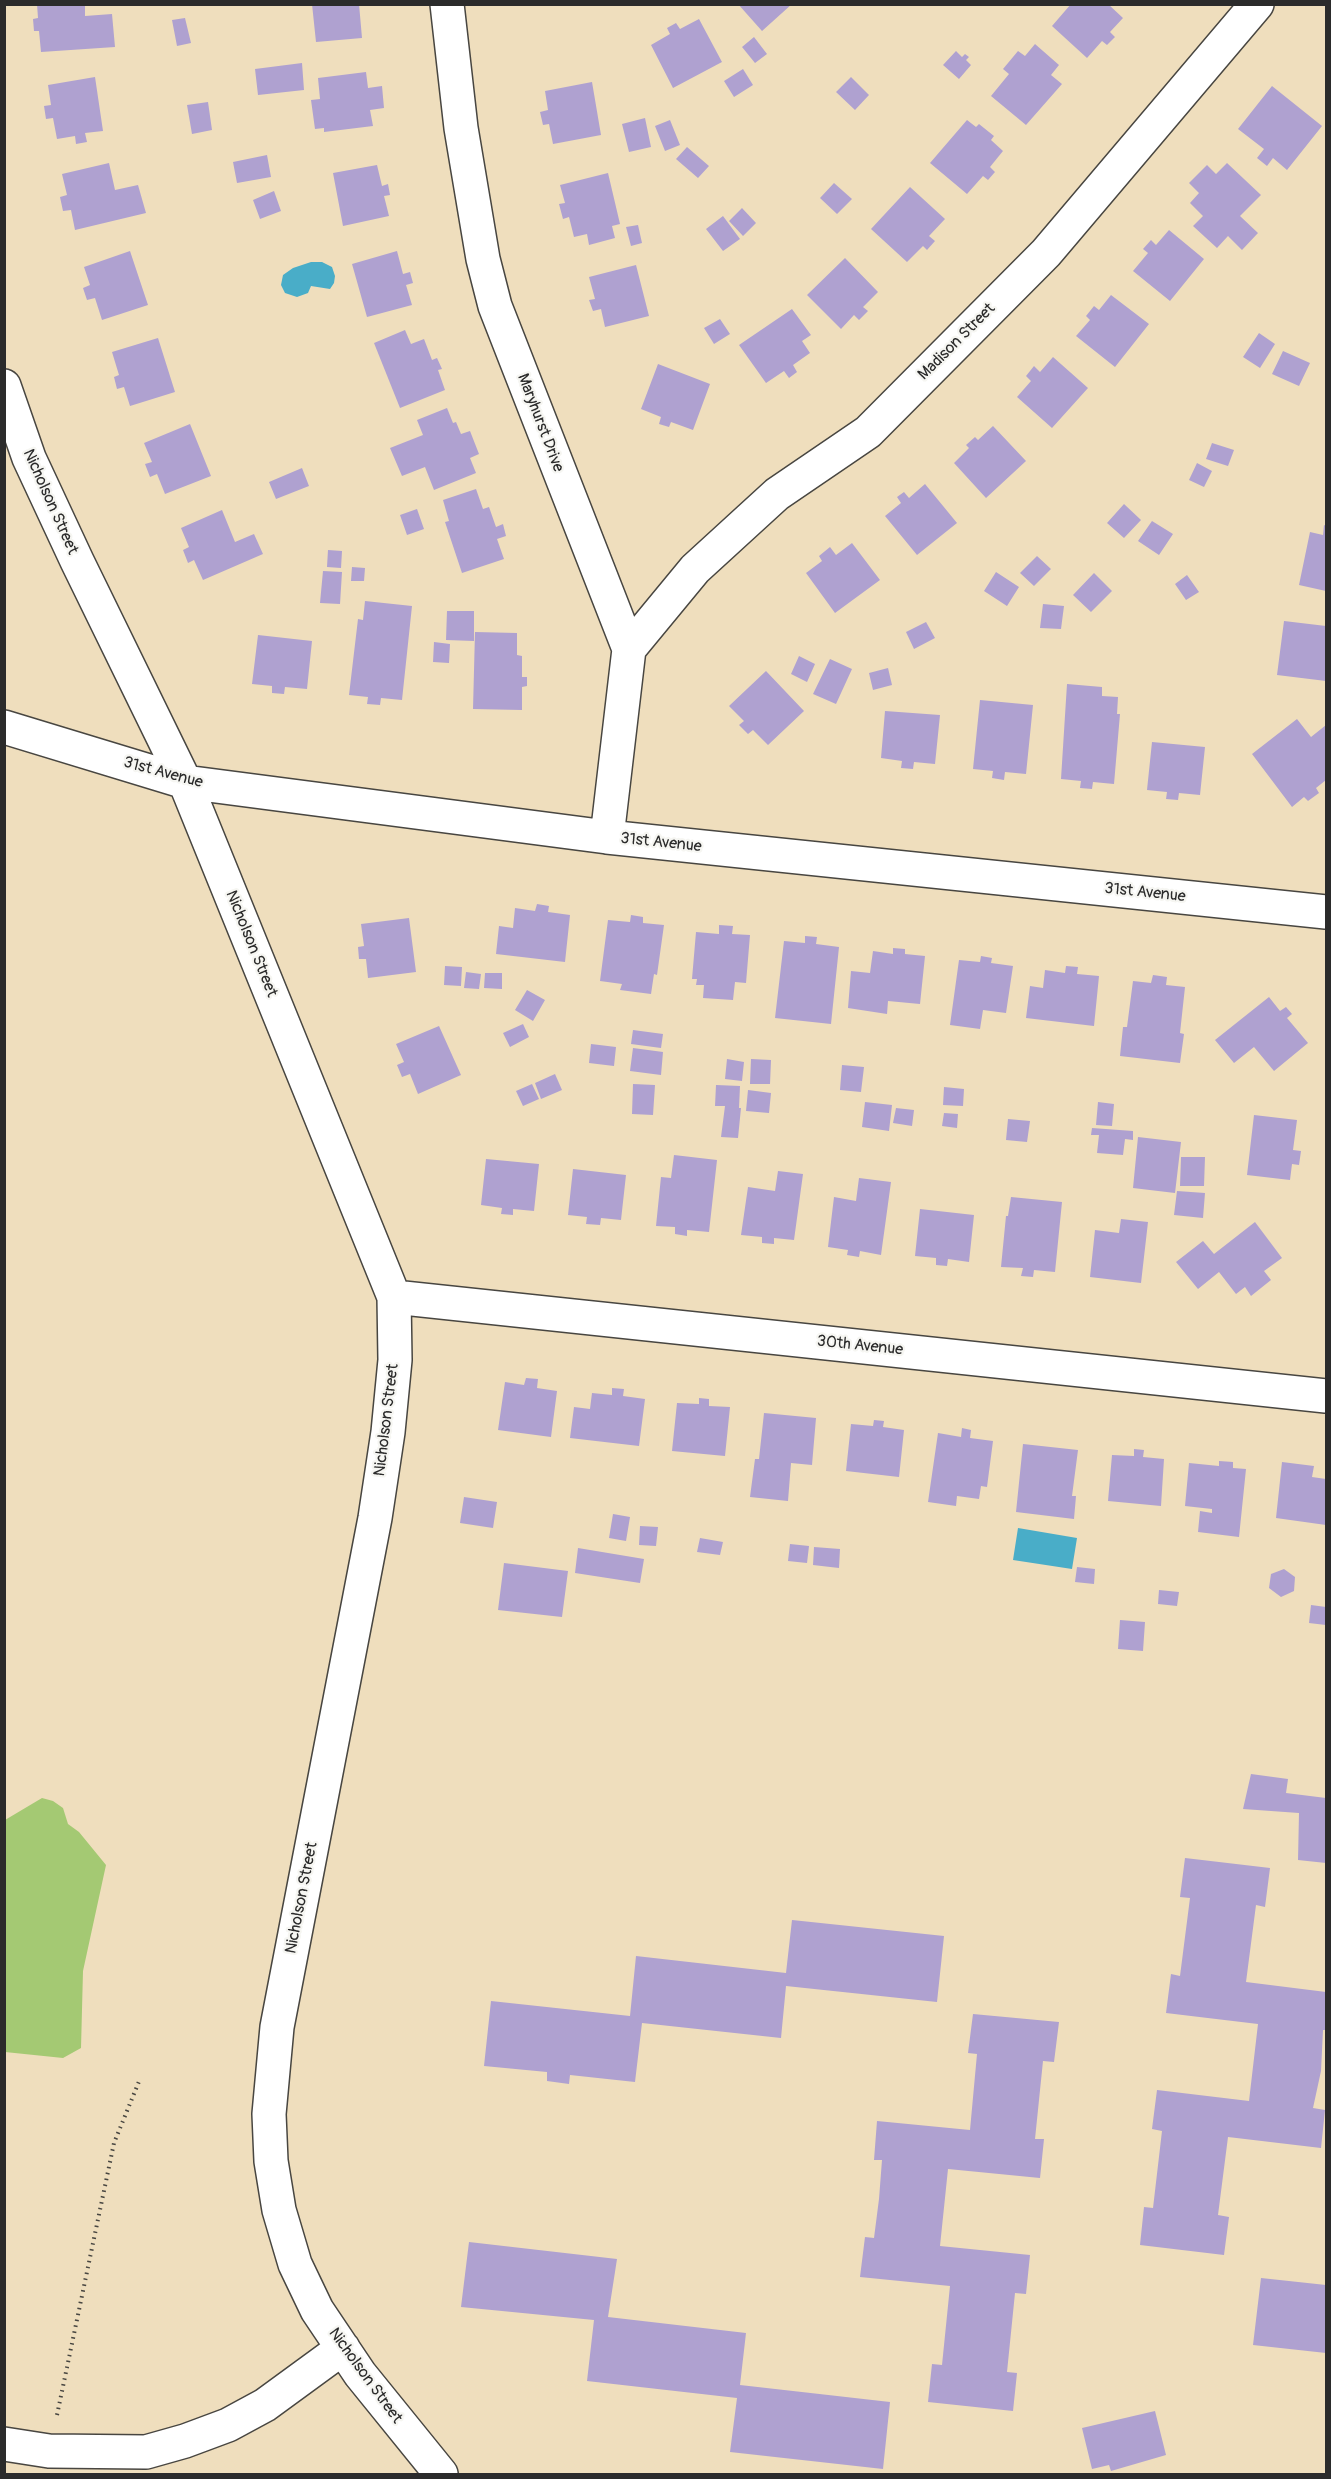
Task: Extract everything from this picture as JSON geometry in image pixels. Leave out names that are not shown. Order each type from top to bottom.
[{"type":"street","name":"Madison Street","points":[[629,649],[695,569],[777,494],[868,432],[1046,253],[1257,4]]},
{"type":"street","name":"Maryhurst Drive","points":[[452,5],[461,128],[483,259],[495,306],[629,649],[607,837]]},
{"type":"street","name":"Nicholson Street","points":[[4,386],[34,468],[185,782],[394,1297],[395,1360],[388,1432],[375,1518],[277,2027],[269,2114],[271,2161],[277,2200],[295,2264],[317,2310],[360,2374],[441,2475]]},
{"type":"street","name":"31st Avenue","points":[[4,727],[185,782],[607,837],[1326,912]]},
{"type":"street","name":"30th Avenue","points":[[394,1297],[1326,1396]]},
{"type":"street","points":[[4,2444],[49,2451],[146,2452],[185,2441],[228,2425],[265,2405],[343,2348]]},
{"type":"path","points":[[49,2451],[114,2143],[140,2079]]},
{"type":"green space","points":[[42,1798],[53,1801],[63,1808],[68,1824],[79,1832],[106,1865],[83,1971],[81,2048],[63,2058],[5,2052],[5,1820]]},
{"type":"water","points":[[311,262],[322,262],[332,267],[335,276],[330,289],[311,286],[308,293],[297,297],[285,293],[281,285],[283,275],[293,268]]},
{"type":"water","points":[[1018,1528],[1077,1538],[1072,1569],[1013,1560]]},
{"type":"building","points":[[37,4],[85,4],[85,16],[112,14],[115,47],[41,52],[39,31],[34,31],[33,19],[38,18]]},
{"type":"building","points":[[312,4],[359,4],[362,38],[316,42]]},
{"type":"building","points":[[738,4],[792,4],[762,31]]},
{"type":"building","points":[[1071,4],[1108,4],[1123,18],[1110,32],[1115,37],[1107,45],[1102,41],[1087,58],[1052,26]]},
{"type":"building","points":[[185,18],[191,43],[177,46],[172,20]]},
{"type":"building","points":[[699,19],[722,62],[673,88],[651,45],[670,34],[667,28],[676,23],[680,29]]},
{"type":"building","points":[[754,37],[767,54],[755,63],[742,47]]},
{"type":"building","points":[[1035,44],[1059,65],[1051,75],[1062,84],[1026,125],[991,96],[1009,74],[1003,69],[1018,51],[1025,56]]},
{"type":"building","points":[[956,51],[962,57],[965,54],[969,57],[966,60],[971,65],[959,79],[943,65]]},
{"type":"building","points":[[302,63],[304,90],[258,95],[255,69]]},
{"type":"building","points":[[743,69],[753,85],[734,97],[724,81]]},
{"type":"building","points":[[366,72],[368,88],[382,86],[384,108],[370,110],[373,126],[324,132],[324,128],[315,129],[311,100],[320,99],[318,78]]},
{"type":"building","points":[[95,77],[103,131],[85,133],[87,142],[76,144],[75,136],[57,139],[53,118],[46,119],[44,106],[51,105],[48,85]]},
{"type":"building","points":[[851,77],[869,95],[855,110],[836,92]]},
{"type":"building","points":[[592,82],[601,135],[553,144],[549,124],[543,125],[540,112],[548,110],[545,91]]},
{"type":"building","points":[[1272,86],[1322,126],[1287,170],[1273,158],[1267,166],[1257,158],[1264,149],[1238,129]]},
{"type":"building","points":[[208,102],[212,130],[192,134],[187,105]]},
{"type":"building","points":[[645,118],[651,147],[629,152],[622,124]]},
{"type":"building","points":[[670,120],[680,145],[665,151],[655,126]]},
{"type":"building","points":[[967,120],[976,127],[979,124],[994,136],[991,140],[1003,151],[990,167],[995,172],[988,180],[983,176],[967,194],[930,163]]},
{"type":"building","points":[[687,147],[709,166],[698,178],[676,159]]},
{"type":"building","points":[[267,155],[271,177],[237,183],[233,162]]},
{"type":"building","points":[[109,163],[115,190],[138,185],[146,213],[75,230],[71,210],[63,211],[60,197],[67,195],[62,174]]},
{"type":"building","points":[[1227,163],[1261,195],[1240,216],[1258,233],[1242,250],[1228,236],[1217,248],[1193,226],[1203,216],[1190,203],[1199,193],[1189,183],[1207,165],[1216,174]]},
{"type":"building","points":[[377,165],[382,186],[388,184],[390,195],[384,196],[389,216],[343,226],[333,173]]},
{"type":"building","points":[[608,173],[620,224],[612,226],[615,238],[589,245],[587,234],[574,237],[569,217],[563,219],[559,204],[565,203],[560,185]]},
{"type":"building","points":[[834,183],[852,199],[837,214],[820,198]]},
{"type":"building","points":[[910,187],[945,219],[929,236],[935,241],[927,250],[923,246],[907,262],[871,229]]},
{"type":"building","points":[[274,191],[281,211],[260,219],[253,200]]},
{"type":"building","points":[[742,208],[756,223],[743,236],[729,221]]},
{"type":"building","points":[[723,216],[740,239],[723,251],[706,229]]},
{"type":"building","points":[[638,225],[642,243],[631,246],[626,227]]},
{"type":"building","points":[[1169,230],[1204,259],[1170,301],[1133,271],[1148,253],[1143,249],[1151,240],[1156,245]]},
{"type":"building","points":[[130,251],[148,305],[102,320],[95,298],[87,300],[83,288],[90,285],[84,267]]},
{"type":"building","points":[[397,251],[403,274],[410,272],[413,283],[406,285],[412,305],[367,317],[352,264]]},
{"type":"building","points":[[845,258],[878,292],[863,307],[868,311],[859,320],[854,315],[841,329],[807,295]]},
{"type":"building","points":[[636,265],[649,316],[605,327],[601,309],[593,311],[589,300],[595,299],[589,277]]},
{"type":"building","points":[[1111,295],[1149,324],[1115,367],[1076,336],[1090,320],[1086,316],[1094,306],[1099,310]]},
{"type":"building","points":[[792,309],[811,335],[802,341],[810,353],[793,365],[797,372],[789,378],[784,371],[766,383],[739,345]]},
{"type":"building","points":[[720,319],[730,334],[714,344],[704,328]]},
{"type":"building","points":[[405,330],[411,344],[424,339],[432,360],[437,358],[442,369],[438,370],[445,390],[400,408],[374,343]]},
{"type":"building","points":[[1259,333],[1275,344],[1260,368],[1243,357]]},
{"type":"building","points":[[158,338],[175,392],[130,406],[124,387],[117,389],[114,377],[119,375],[112,352]]},
{"type":"building","points":[[1283,351],[1310,363],[1299,386],[1272,374]]},
{"type":"building","points":[[1053,357],[1088,388],[1052,428],[1017,397],[1031,381],[1026,376],[1034,366],[1040,372]]},
{"type":"building","points":[[658,364],[710,384],[693,430],[671,422],[669,427],[659,424],[661,417],[641,409]]},
{"type":"building","points":[[447,408],[453,423],[456,422],[461,434],[470,431],[479,454],[470,458],[476,473],[434,490],[425,467],[402,476],[390,448],[423,435],[417,420]]},
{"type":"building","points":[[190,424],[211,476],[165,494],[157,474],[150,477],[145,464],[152,462],[144,443]]},
{"type":"building","points":[[993,426],[1026,461],[986,498],[954,463],[969,448],[966,445],[975,437],[978,440]]},
{"type":"building","points":[[1212,443],[1234,450],[1228,466],[1206,459]]},
{"type":"building","points":[[1197,463],[1212,471],[1204,487],[1189,480]]},
{"type":"building","points":[[302,468],[309,486],[276,499],[269,482]]},
{"type":"building","points":[[925,484],[957,523],[917,555],[885,516],[901,503],[897,497],[904,492],[909,498]]},
{"type":"building","points":[[476,489],[483,509],[489,507],[496,527],[503,524],[506,536],[497,539],[504,559],[462,573],[445,522],[449,521],[443,500]]},
{"type":"building","points":[[1124,504],[1141,520],[1124,538],[1107,523]]},
{"type":"building","points":[[417,509],[424,529],[407,535],[400,515]]},
{"type":"building","points":[[222,510],[235,542],[254,534],[263,554],[203,580],[194,560],[188,563],[183,550],[189,547],[181,528]]},
{"type":"building","points":[[1152,521],[1173,534],[1159,555],[1138,541]]},
{"type":"building","points":[[1324,525],[1326,526],[1326,591],[1299,585],[1310,532],[1323,535]]},
{"type":"building","points":[[852,543],[880,580],[835,613],[806,573],[822,561],[819,556],[830,547],[836,555]]},
{"type":"building","points":[[328,550],[342,551],[341,568],[327,567]]},
{"type":"building","points":[[1037,556],[1051,569],[1034,586],[1020,573]]},
{"type":"building","points":[[352,567],[365,568],[364,581],[351,581]]},
{"type":"building","points":[[323,571],[342,572],[340,604],[320,603]]},
{"type":"building","points":[[996,572],[1019,587],[1007,606],[984,591]]},
{"type":"building","points":[[1094,573],[1112,591],[1091,612],[1073,595]]},
{"type":"building","points":[[1187,575],[1199,592],[1186,600],[1175,584]]},
{"type":"building","points":[[365,601],[412,606],[402,700],[381,698],[380,705],[367,704],[368,697],[349,695],[358,619],[363,620]]},
{"type":"building","points":[[1043,604],[1064,606],[1061,629],[1040,628]]},
{"type":"building","points":[[447,611],[474,611],[474,641],[446,640]]},
{"type":"building","points":[[1284,621],[1326,626],[1326,681],[1277,675]]},
{"type":"building","points":[[926,622],[935,638],[914,649],[906,632]]},
{"type":"building","points":[[475,632],[517,633],[517,655],[522,656],[522,677],[527,677],[527,686],[522,687],[522,710],[473,709]]},
{"type":"building","points":[[258,635],[312,641],[307,689],[285,687],[284,694],[272,693],[272,686],[252,684]]},
{"type":"building","points":[[434,642],[450,644],[449,663],[433,662]]},
{"type":"building","points":[[799,656],[815,664],[807,682],[791,674]]},
{"type":"building","points":[[830,659],[852,669],[836,704],[813,694]]},
{"type":"building","points":[[888,668],[892,685],[873,690],[869,673]]},
{"type":"building","points":[[766,671],[804,711],[768,745],[753,730],[748,734],[739,725],[744,721],[729,706]]},
{"type":"building","points":[[1067,684],[1102,687],[1102,696],[1118,697],[1117,714],[1120,714],[1114,784],[1093,782],[1092,789],[1080,788],[1081,781],[1061,779]]},
{"type":"building","points":[[980,700],[1033,705],[1026,774],[1005,772],[1004,780],[992,778],[993,771],[973,769]]},
{"type":"building","points":[[885,711],[940,715],[935,764],[914,762],[913,769],[901,768],[902,761],[881,758]]},
{"type":"building","points":[[1297,719],[1311,737],[1326,725],[1326,780],[1316,788],[1319,793],[1308,801],[1304,797],[1292,807],[1252,754]]},
{"type":"building","points":[[1152,742],[1205,747],[1200,795],[1179,793],[1178,800],[1166,799],[1167,792],[1147,790]]},
{"type":"building","points":[[537,904],[549,906],[548,912],[570,915],[565,962],[496,954],[499,926],[513,928],[515,908],[535,911]]},
{"type":"building","points":[[631,915],[643,917],[643,923],[664,925],[657,975],[654,974],[651,994],[620,990],[622,984],[600,981],[608,920],[630,922]]},
{"type":"building","points":[[409,918],[416,972],[368,978],[366,959],[359,959],[358,947],[364,946],[361,924]]},
{"type":"building","points":[[719,925],[733,926],[732,934],[750,935],[746,983],[735,982],[733,1000],[703,998],[704,985],[696,985],[697,979],[692,979],[696,932],[719,934]]},
{"type":"building","points":[[805,936],[817,937],[816,944],[839,947],[831,1024],[775,1018],[784,941],[805,943]]},
{"type":"building","points":[[893,948],[905,949],[905,954],[925,956],[920,1004],[888,1001],[887,1014],[848,1008],[851,971],[870,973],[873,951],[893,954]]},
{"type":"building","points":[[981,956],[992,958],[991,963],[1013,966],[1006,1013],[983,1010],[980,1029],[950,1025],[959,960],[980,962]]},
{"type":"building","points":[[445,966],[462,967],[461,986],[444,985]]},
{"type":"building","points":[[1066,966],[1078,967],[1077,974],[1099,976],[1094,1026],[1026,1018],[1030,986],[1043,988],[1045,970],[1065,973]]},
{"type":"building","points":[[466,972],[481,974],[479,989],[464,988]]},
{"type":"building","points":[[485,973],[502,973],[502,989],[484,988]]},
{"type":"building","points":[[1153,975],[1167,977],[1166,985],[1185,987],[1180,1033],[1184,1034],[1180,1063],[1120,1056],[1123,1027],[1127,1027],[1133,981],[1151,983]]},
{"type":"building","points":[[527,990],[545,1000],[533,1021],[515,1010]]},
{"type":"building","points":[[1269,997],[1280,1011],[1286,1007],[1292,1014],[1287,1018],[1308,1043],[1274,1071],[1254,1047],[1234,1063],[1215,1040]]},
{"type":"building","points":[[523,1024],[529,1037],[510,1047],[503,1033]]},
{"type":"building","points":[[439,1026],[461,1075],[418,1094],[410,1074],[402,1077],[397,1065],[404,1062],[396,1044]]},
{"type":"building","points":[[633,1030],[663,1034],[661,1048],[631,1044]]},
{"type":"building","points":[[591,1044],[616,1047],[614,1066],[589,1063]]},
{"type":"building","points":[[633,1048],[663,1052],[661,1075],[630,1071]]},
{"type":"building","points":[[727,1059],[744,1062],[742,1081],[725,1079]]},
{"type":"building","points":[[751,1059],[771,1060],[770,1084],[750,1084]]},
{"type":"building","points":[[842,1065],[864,1067],[861,1092],[840,1090]]},
{"type":"building","points":[[555,1074],[562,1090],[541,1099],[535,1083]]},
{"type":"building","points":[[532,1084],[539,1099],[523,1106],[516,1091]]},
{"type":"building","points":[[633,1084],[655,1085],[653,1115],[632,1114]]},
{"type":"building","points":[[716,1085],[740,1086],[739,1108],[741,1108],[738,1138],[721,1137],[725,1106],[715,1106]]},
{"type":"building","points":[[944,1087],[964,1089],[963,1106],[943,1105]]},
{"type":"building","points":[[748,1090],[771,1093],[769,1113],[746,1111]]},
{"type":"building","points":[[865,1102],[892,1105],[889,1131],[862,1127]]},
{"type":"building","points":[[1098,1102],[1114,1104],[1112,1126],[1096,1125]]},
{"type":"building","points":[[896,1108],[914,1110],[912,1126],[893,1123]]},
{"type":"building","points":[[944,1113],[958,1114],[957,1128],[942,1126]]},
{"type":"building","points":[[1254,1115],[1297,1120],[1293,1150],[1301,1151],[1299,1165],[1292,1164],[1290,1180],[1247,1175]]},
{"type":"building","points":[[1008,1119],[1030,1121],[1027,1142],[1006,1140]]},
{"type":"building","points":[[1092,1128],[1133,1131],[1133,1140],[1125,1139],[1123,1155],[1097,1153],[1099,1135],[1091,1135]]},
{"type":"building","points":[[1138,1137],[1181,1142],[1175,1193],[1133,1188]]},
{"type":"building","points":[[674,1155],[717,1160],[709,1232],[687,1230],[687,1236],[675,1234],[675,1227],[656,1226],[661,1177],[671,1178]]},
{"type":"building","points":[[1181,1157],[1205,1157],[1204,1186],[1180,1186]]},
{"type":"building","points":[[486,1159],[539,1164],[534,1211],[513,1209],[513,1215],[501,1214],[502,1208],[481,1205]]},
{"type":"building","points":[[573,1169],[626,1175],[621,1220],[601,1218],[600,1225],[586,1224],[587,1217],[568,1215]]},
{"type":"building","points":[[778,1171],[803,1174],[794,1240],[774,1238],[774,1244],[762,1243],[762,1237],[741,1235],[748,1187],[775,1191]]},
{"type":"building","points":[[859,1178],[891,1182],[881,1255],[860,1251],[859,1257],[847,1255],[848,1250],[828,1247],[834,1197],[856,1201]]},
{"type":"building","points":[[1177,1191],[1205,1193],[1203,1218],[1174,1215]]},
{"type":"building","points":[[1011,1197],[1062,1202],[1055,1272],[1034,1270],[1033,1277],[1021,1276],[1023,1268],[1001,1267],[1006,1216],[1008,1216]]},
{"type":"building","points":[[920,1209],[974,1215],[969,1262],[948,1259],[947,1266],[936,1265],[936,1258],[915,1256]]},
{"type":"building","points":[[1121,1219],[1148,1222],[1141,1283],[1090,1277],[1095,1230],[1119,1233]]},
{"type":"building","points":[[1255,1222],[1282,1258],[1264,1271],[1271,1280],[1251,1296],[1245,1287],[1236,1294],[1219,1272],[1198,1289],[1176,1262],[1203,1241],[1214,1254]]},
{"type":"building","points":[[526,1378],[538,1379],[537,1388],[557,1391],[551,1437],[498,1430],[505,1382],[524,1385]]},
{"type":"building","points":[[612,1388],[624,1389],[623,1396],[645,1399],[639,1446],[570,1438],[574,1407],[590,1409],[592,1393],[612,1395]]},
{"type":"building","points":[[699,1398],[709,1399],[709,1406],[730,1407],[725,1456],[672,1451],[677,1403],[699,1404]]},
{"type":"building","points":[[764,1413],[816,1418],[812,1465],[791,1463],[788,1501],[750,1497],[755,1459],[759,1459]]},
{"type":"building","points":[[874,1420],[884,1421],[883,1427],[904,1430],[899,1477],[846,1471],[851,1424],[873,1426]]},
{"type":"building","points":[[962,1428],[971,1430],[970,1438],[993,1441],[987,1487],[981,1486],[979,1499],[957,1496],[956,1506],[928,1502],[938,1433],[961,1437]]},
{"type":"building","points":[[1023,1444],[1078,1450],[1072,1496],[1076,1496],[1074,1519],[1016,1512]]},
{"type":"building","points":[[1134,1449],[1144,1450],[1143,1457],[1164,1459],[1161,1506],[1108,1501],[1112,1455],[1134,1456]]},
{"type":"building","points":[[1219,1461],[1233,1462],[1233,1468],[1246,1469],[1239,1537],[1198,1532],[1200,1511],[1212,1513],[1212,1509],[1185,1506],[1189,1463],[1219,1466]]},
{"type":"building","points":[[1282,1462],[1314,1466],[1312,1477],[1326,1479],[1326,1525],[1276,1518]]},
{"type":"building","points":[[464,1497],[497,1502],[493,1528],[460,1523]]},
{"type":"building","points":[[613,1514],[630,1517],[626,1541],[609,1538]]},
{"type":"building","points":[[640,1526],[658,1527],[656,1546],[639,1545]]},
{"type":"building","points":[[700,1538],[723,1542],[720,1555],[697,1552]]},
{"type":"building","points":[[790,1544],[809,1546],[807,1563],[788,1561]]},
{"type":"building","points":[[814,1547],[840,1549],[839,1568],[813,1565]]},
{"type":"building","points":[[578,1548],[644,1559],[640,1583],[575,1573]]},
{"type":"building","points":[[504,1563],[568,1571],[562,1617],[498,1610]]},
{"type":"building","points":[[1077,1567],[1095,1569],[1094,1584],[1075,1582]]},
{"type":"building","points":[[1284,1569],[1295,1577],[1294,1591],[1281,1597],[1269,1588],[1271,1574]]},
{"type":"building","points":[[1159,1590],[1179,1592],[1177,1606],[1158,1604]]},
{"type":"building","points":[[1311,1605],[1326,1607],[1326,1625],[1309,1623]]},
{"type":"building","points":[[1120,1620],[1145,1622],[1143,1651],[1118,1649]]},
{"type":"building","points":[[1251,1774],[1288,1779],[1286,1793],[1326,1798],[1326,1863],[1298,1860],[1299,1813],[1243,1809]]},
{"type":"building","points":[[1185,1858],[1270,1868],[1265,1907],[1256,1905],[1246,1982],[1326,1992],[1326,2030],[1323,2030],[1321,2071],[1313,2108],[1325,2110],[1321,2148],[1228,2137],[1218,2215],[1229,2217],[1224,2255],[1140,2245],[1144,2207],[1153,2208],[1162,2131],[1152,2129],[1157,2090],[1249,2101],[1258,2024],[1166,2013],[1171,1974],[1180,1976],[1190,1898],[1180,1897]]},
{"type":"building","points":[[792,1920],[944,1936],[937,2002],[786,1986],[781,2038],[642,2023],[635,2082],[570,2075],[569,2084],[547,2081],[547,2072],[484,2066],[491,2001],[630,2016],[636,1956],[786,1973]]},
{"type":"building","points":[[973,2014],[1059,2022],[1054,2062],[1043,2061],[1035,2139],[1044,2139],[1040,2178],[948,2169],[940,2246],[1030,2255],[1026,2294],[1015,2293],[1007,2372],[1017,2373],[1013,2411],[928,2402],[932,2364],[942,2365],[950,2286],[860,2277],[865,2237],[874,2238],[879,2199],[882,2160],[874,2160],[877,2121],[970,2130],[977,2054],[968,2053]]},
{"type":"building","points":[[469,2242],[617,2259],[608,2317],[746,2333],[740,2385],[890,2402],[883,2469],[730,2452],[737,2398],[587,2381],[594,2320],[461,2307]]},
{"type":"building","points":[[1261,2278],[1326,2285],[1326,2353],[1253,2345]]},
{"type":"building","points":[[1155,2411],[1166,2455],[1111,2471],[1109,2465],[1092,2469],[1082,2428]]}]
